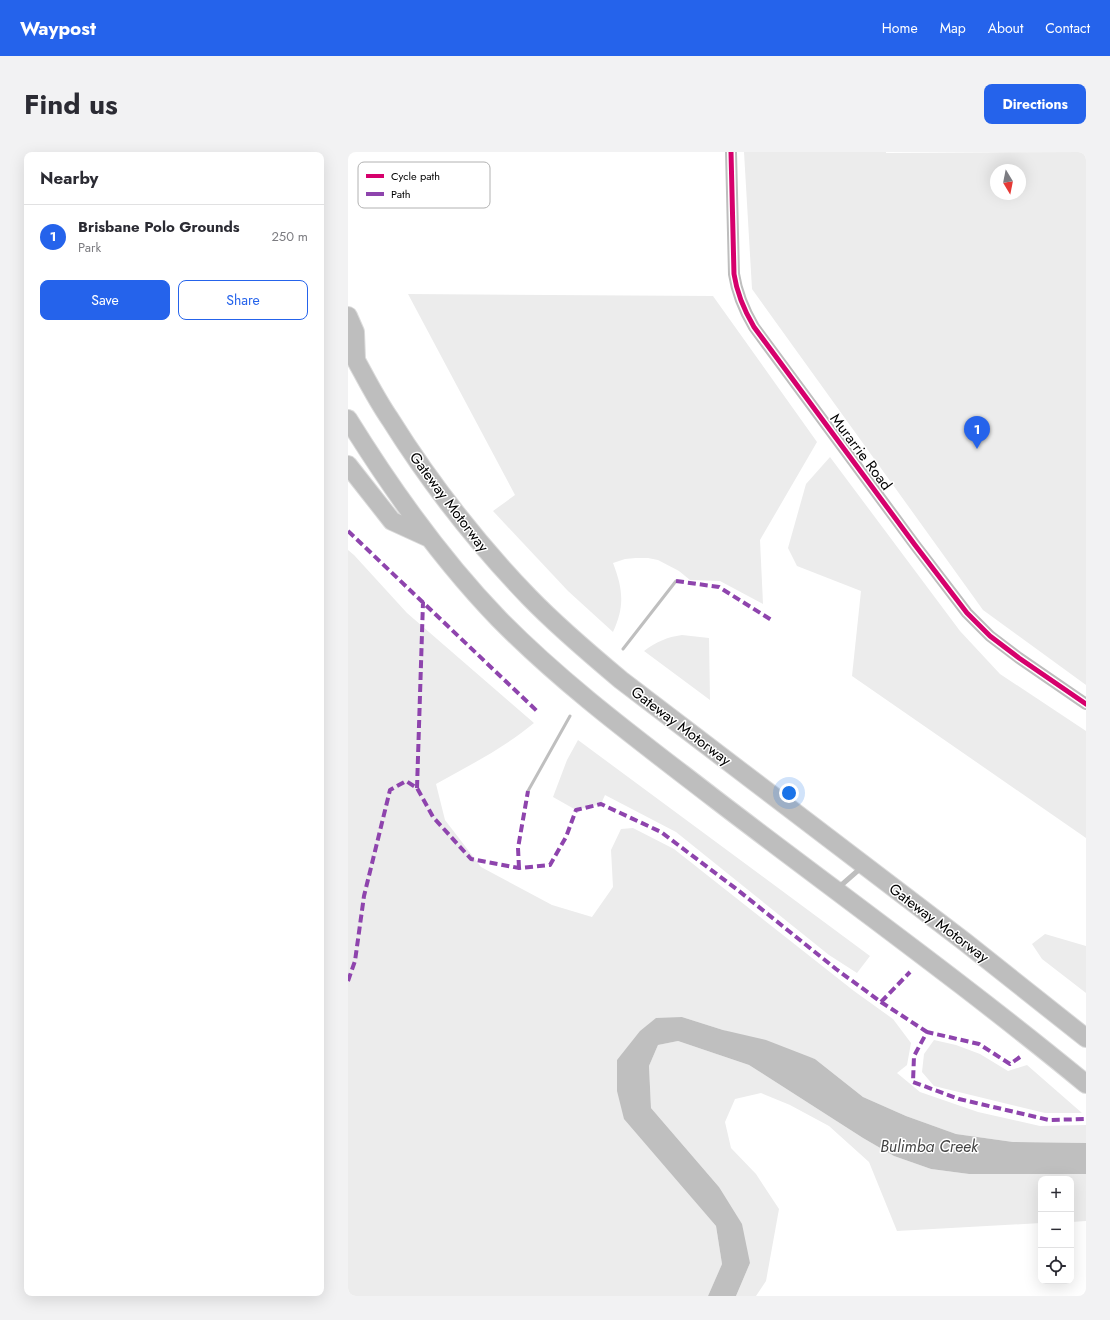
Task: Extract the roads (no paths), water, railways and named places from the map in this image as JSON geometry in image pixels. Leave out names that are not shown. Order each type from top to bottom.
[{"type":"highway","points":[[348,316],[355,332],[352,353]]},
{"type":"highway","name":"Gateway Motorway","points":[[352,353],[388,418],[462,522],[530,598],[584,649],[621,680],[985,958],[1086,1038]]},
{"type":"highway","points":[[348,419],[375,463],[403,504],[446,560],[497,617],[534,653],[602,712],[1034,1042],[1086,1084]]},
{"type":"highway","points":[[348,465],[392,521],[429,538]]},
{"type":"street","name":"Murarrie Road","points":[[731,152],[734,274],[742,305],[754,326],[915,545],[967,613],[990,636],[1086,704]]},
{"type":"lane","points":[[836,890],[864,865]]},
{"type":"water","name":"Bulimba Creek","points":[[682,1017],[723,1030],[766,1040],[815,1059],[863,1097],[906,1116],[956,1134],[1013,1142],[1086,1143],[1086,1174],[969,1174],[931,1169],[894,1156],[863,1138],[749,1065],[678,1041],[658,1045],[649,1066],[651,1108],[719,1187],[742,1224],[750,1263],[736,1296],[708,1296],[722,1264],[716,1226],[624,1119],[617,1091],[617,1060],[640,1031],[656,1018]]},
{"type":"waterway","points":[[623,649],[676,581]]},
{"type":"waterway","points":[[528,791],[570,716]]},
{"type":"place","name":"Brisbane Polo Grounds","points":[[977,449]]}]
